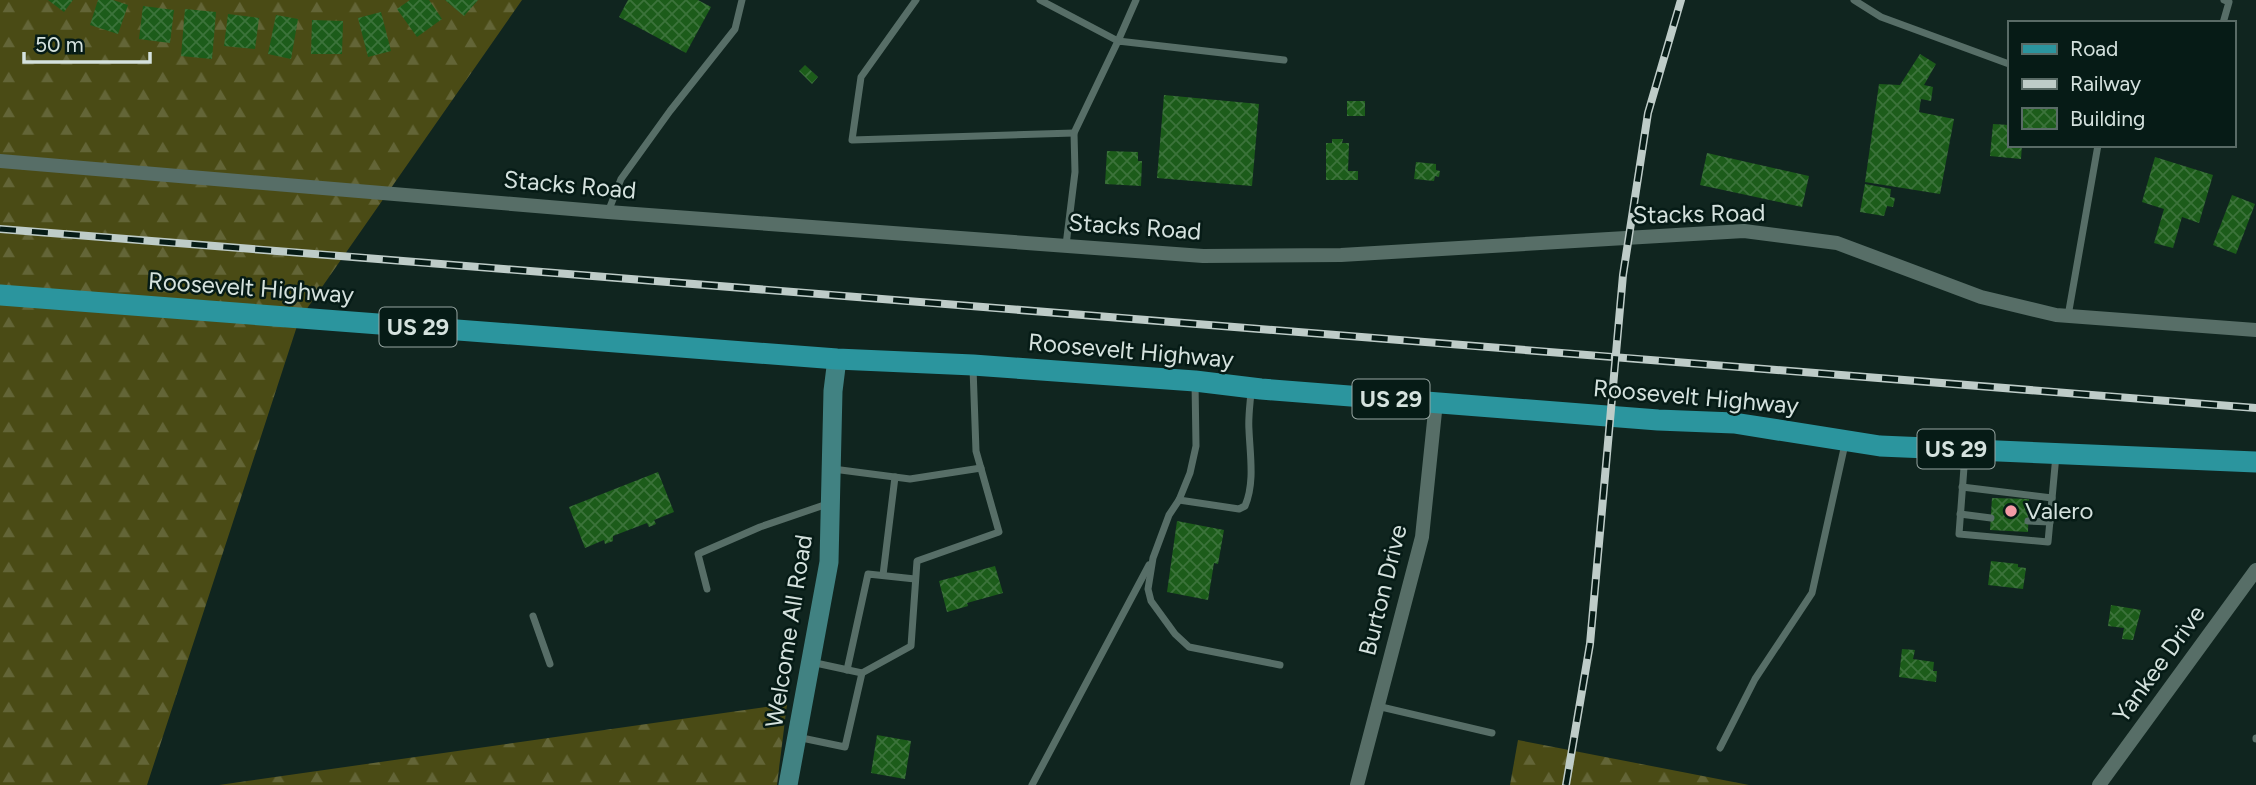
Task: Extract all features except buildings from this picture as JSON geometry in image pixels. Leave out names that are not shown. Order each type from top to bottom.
[{"type":"main road","name":"Roosevelt Highway","points":[[0,295],[837,359],[973,365],[1658,420],[1734,423],[1880,446],[2256,462]]},
{"type":"street","name":"Stacks Road","points":[[0,161],[608,212],[1203,256],[1327,255],[1744,231],[1837,243],[1981,298],[2068,316],[2256,330]]},
{"type":"street","name":"Welcome All Road","points":[[788,785],[829,562],[833,391],[837,359]]},
{"type":"street","name":"Burton Drive","points":[[1357,785],[1422,537],[1436,402]]},
{"type":"street","name":"Yankee Drive","points":[[2099,785],[2256,570]]},
{"type":"lane","points":[[608,212],[621,179],[670,111],[735,29],[742,0]]},
{"type":"lane","points":[[916,0],[861,77],[852,140],[1074,133]]},
{"type":"lane","points":[[1040,0],[1118,41],[1284,60]]},
{"type":"lane","points":[[1066,245],[1075,172],[1074,133],[1136,0]]},
{"type":"lane","points":[[1854,0],[1881,17],[2008,64]]},
{"type":"lane","points":[[2224,0],[2229,2],[2224,21]]},
{"type":"lane","points":[[2068,316],[2098,147]]},
{"type":"lane","points":[[810,662],[862,673],[911,646],[916,561],[999,532],[976,451],[973,365]]},
{"type":"lane","points":[[1032,785],[1153,558],[1169,515],[1190,473],[1196,446],[1195,382]]},
{"type":"lane","points":[[1179,499],[1239,509],[1245,506],[1251,472],[1251,388]]},
{"type":"lane","points":[[1720,748],[1755,679],[1812,593],[1846,440]]},
{"type":"lane","points":[[1965,449],[1959,534],[2048,542],[2056,453]]},
{"type":"lane","points":[[832,469],[910,479],[981,468]]},
{"type":"lane","points":[[883,575],[895,477]]},
{"type":"lane","points":[[1962,487],[2052,498]]},
{"type":"lane","points":[[707,589],[698,554],[760,527],[831,503]]},
{"type":"lane","points":[[1961,514],[1991,518]]},
{"type":"lane","points":[[2028,521],[2050,522]]},
{"type":"lane","points":[[1153,558],[1148,589],[1151,601],[1175,634],[1189,647],[1280,665]]},
{"type":"lane","points":[[847,670],[868,573],[915,579]]},
{"type":"lane","points":[[533,616],[550,664]]},
{"type":"lane","points":[[797,737],[845,747],[862,673]]},
{"type":"lane","points":[[1377,706],[1492,733]]},
{"type":"green space","points":[[0,0],[522,0],[299,320],[147,785],[0,785]]},
{"type":"green space","points":[[787,704],[777,785],[219,785]]},
{"type":"green space","points":[[1518,740],[1749,785],[1510,785]]},
{"type":"railway","points":[[1566,785],[1590,644],[1623,275],[1648,113],[1681,0]]},
{"type":"railway","points":[[0,229],[2256,408]]},
{"type":"place","name":"Valero","points":[[2011,511]]}]
